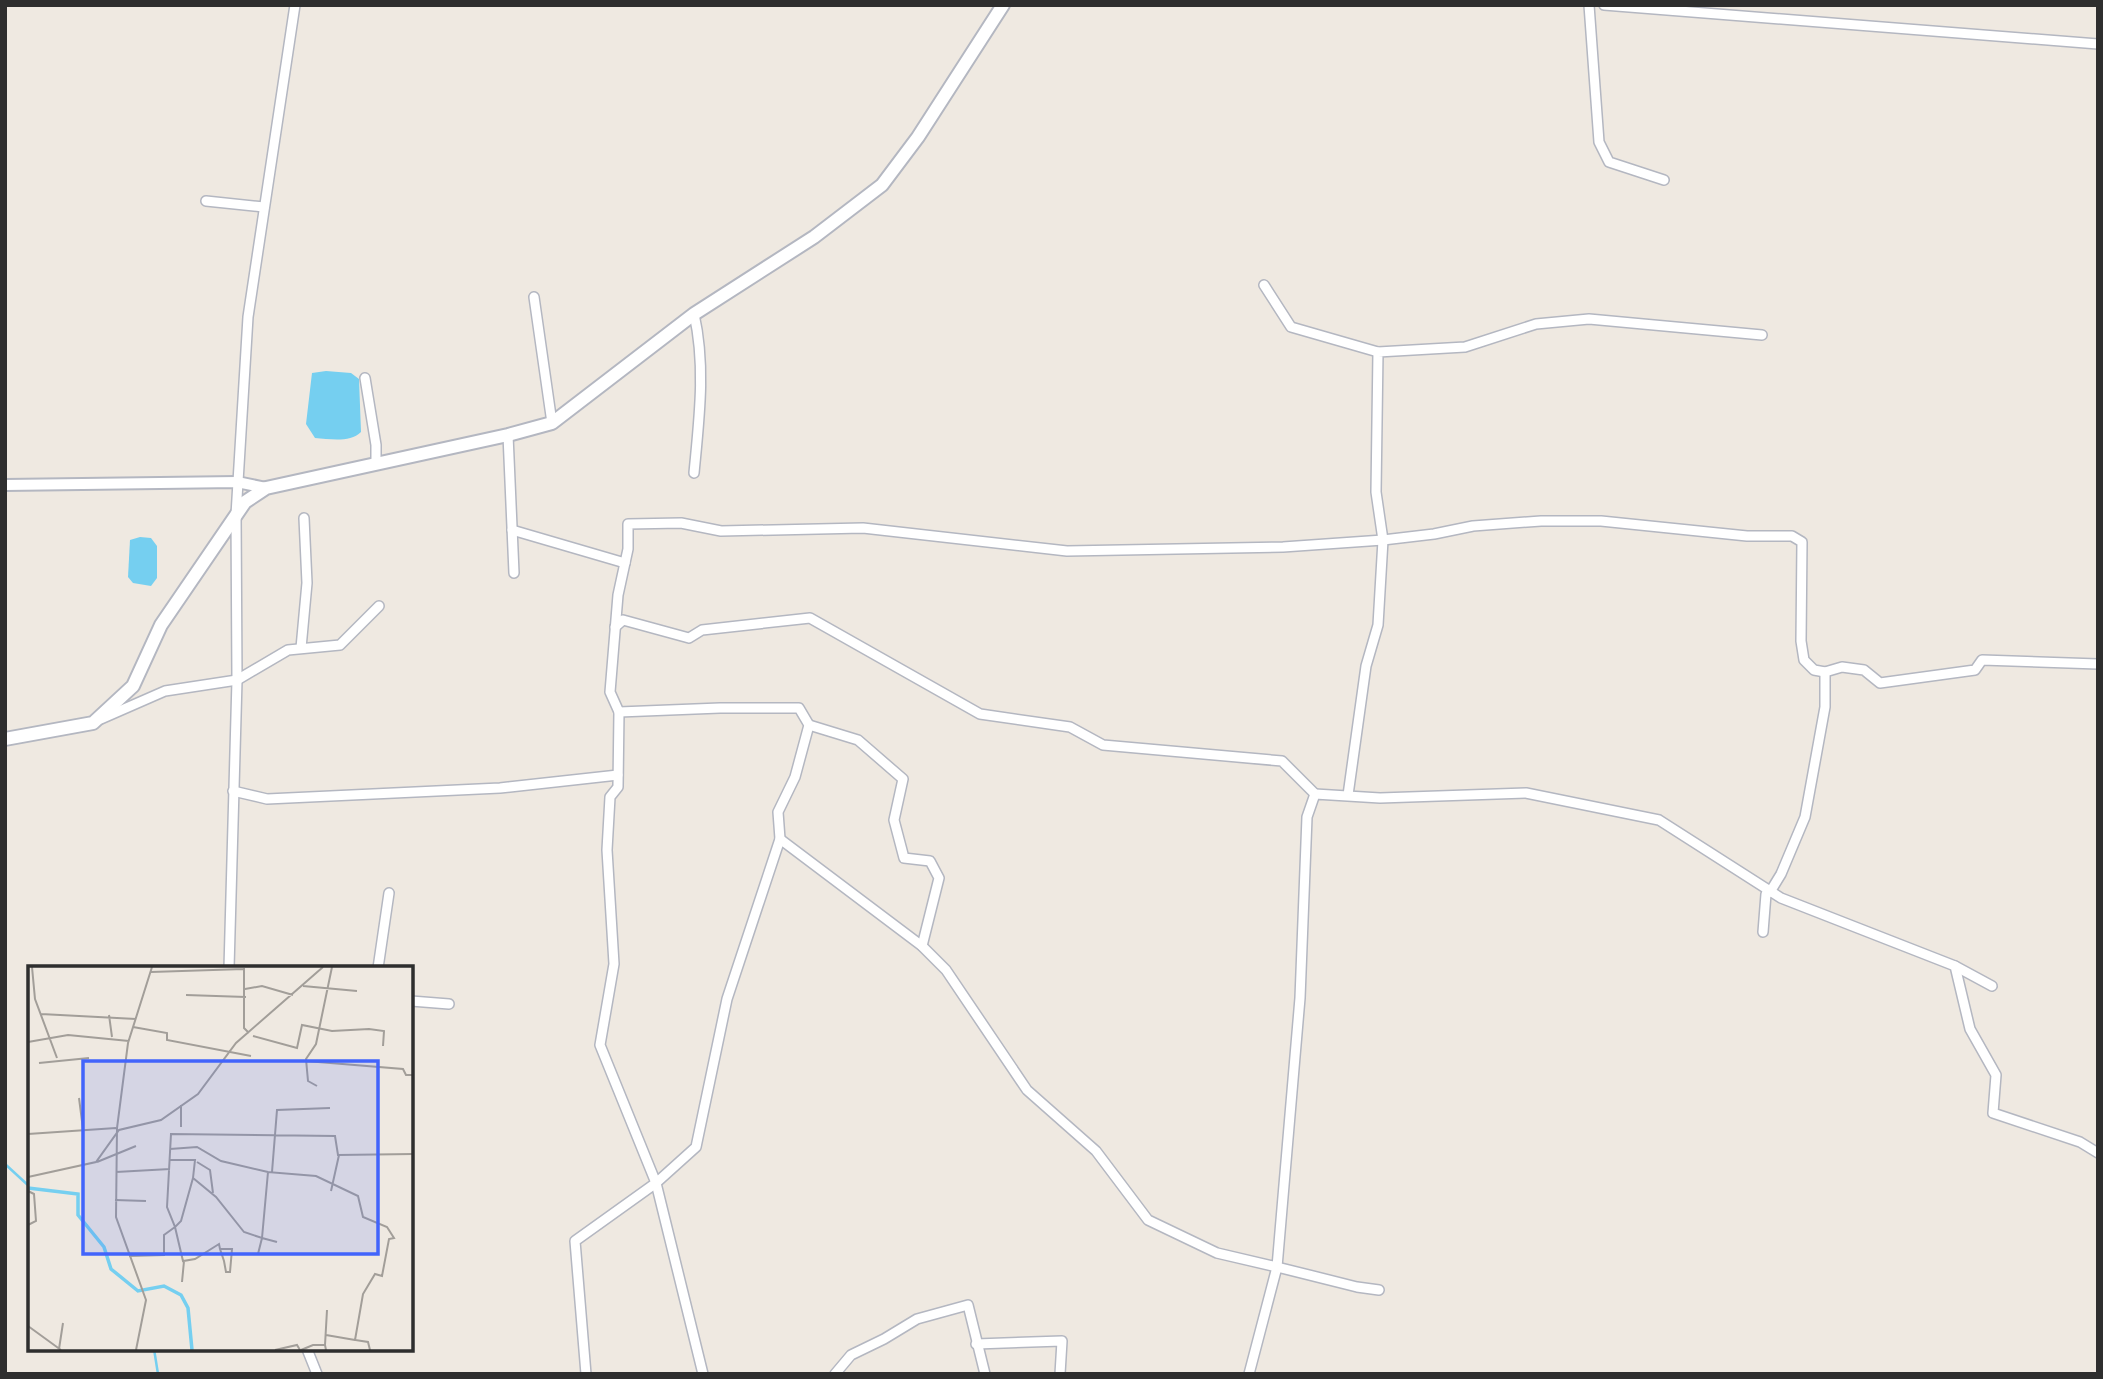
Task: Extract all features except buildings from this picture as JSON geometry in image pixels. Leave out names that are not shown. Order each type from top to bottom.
[{"type":"main road","points":[[5,739],[93,723],[133,686],[161,625],[245,502],[266,488],[552,423],[694,314],[814,237],[882,185],[918,137],[1003,5]]},
{"type":"street","points":[[229,966],[237,680],[236,515],[248,317],[295,5]]},
{"type":"street","points":[[1589,5],[1599,142],[1609,162],[1664,180]]},
{"type":"street","points":[[1604,5],[2098,44]]},
{"type":"street","points":[[206,201],[264,207]]},
{"type":"street","points":[[1264,285],[1291,327],[1378,352],[1465,347],[1536,324],[1589,319],[1762,335]]},
{"type":"street","points":[[534,298],[552,423]]},
{"type":"street","points":[[694,314],[700,338],[701,390],[694,473]]},
{"type":"street","points":[[1348,795],[1366,666],[1378,625],[1383,540],[1376,492],[1378,352]]},
{"type":"street","points":[[365,378],[376,445],[376,464]]},
{"type":"street","points":[[508,435],[514,573]]},
{"type":"street","points":[[5,485],[237,482],[266,488]]},
{"type":"street","points":[[302,648],[307,583],[304,518]]},
{"type":"street","points":[[703,1374],[656,1183],[600,1045],[614,964],[607,850],[610,797],[618,787],[619,712],[610,692],[618,595],[628,549],[628,524],[681,523],[721,531],[863,528],[1066,551],[1283,547],[1383,540],[1473,526],[1541,521],[1601,521],[1746,536],[1792,536],[1802,542],[1801,641],[1804,660],[1814,670],[1825,672],[1842,667],[1864,670],[1880,683],[1975,670],[1982,660],[2098,664]]},
{"type":"street","points":[[512,530],[625,563]]},
{"type":"street","points":[[93,723],[165,691],[237,680],[288,650],[340,645],[379,606]]},
{"type":"street","points":[[615,627],[624,620],[689,638],[702,630],[810,618],[979,714],[1070,727],[1103,745],[1282,761],[1315,794],[1380,798],[1526,793],[1659,820],[1770,892],[1955,966],[1992,986]]},
{"type":"street","points":[[1763,932],[1766,894],[1781,874],[1805,817],[1825,707],[1825,672]]},
{"type":"street","points":[[619,712],[800,708],[809,724],[858,740],[903,779],[894,820],[904,858],[930,861],[939,878],[922,946]]},
{"type":"street","points":[[586,1374],[588,1372],[575,1241],[656,1183],[696,1147],[727,999],[779,839],[778,812],[795,777],[809,724]]},
{"type":"street","points":[[233,791],[267,799],[500,788],[618,775]]},
{"type":"street","points":[[1249,1374],[1277,1267],[1300,998],[1307,817],[1315,794]]},
{"type":"street","points":[[779,839],[922,946],[946,970],[1027,1090],[1096,1151],[1149,1220],[1217,1253],[1379,1290]]},
{"type":"street","points":[[378,966],[389,893]]},
{"type":"street","points":[[1955,966],[1969,1029],[1996,1075],[1993,1113],[2080,1142],[2098,1153]]},
{"type":"street","points":[[413,1001],[449,1004]]},
{"type":"street","points":[[835,1374],[851,1355],[917,1319],[968,1306],[985,1374]]},
{"type":"street","points":[[976,1344],[1062,1341],[1059,1374]]},
{"type":"street","points":[[308,1351],[317,1374]]},
{"type":"water","points":[[312,373],[351,373],[359,379],[361,432],[351,438],[315,438],[306,424]]},
{"type":"water","points":[[151,538],[157,546],[157,578],[151,586],[133,583],[128,577],[130,540]]},
{"type":"waterway","points":[[5,1164],[28,1185]]},
{"type":"waterway","points":[[154,1351],[158,1374]]}]
